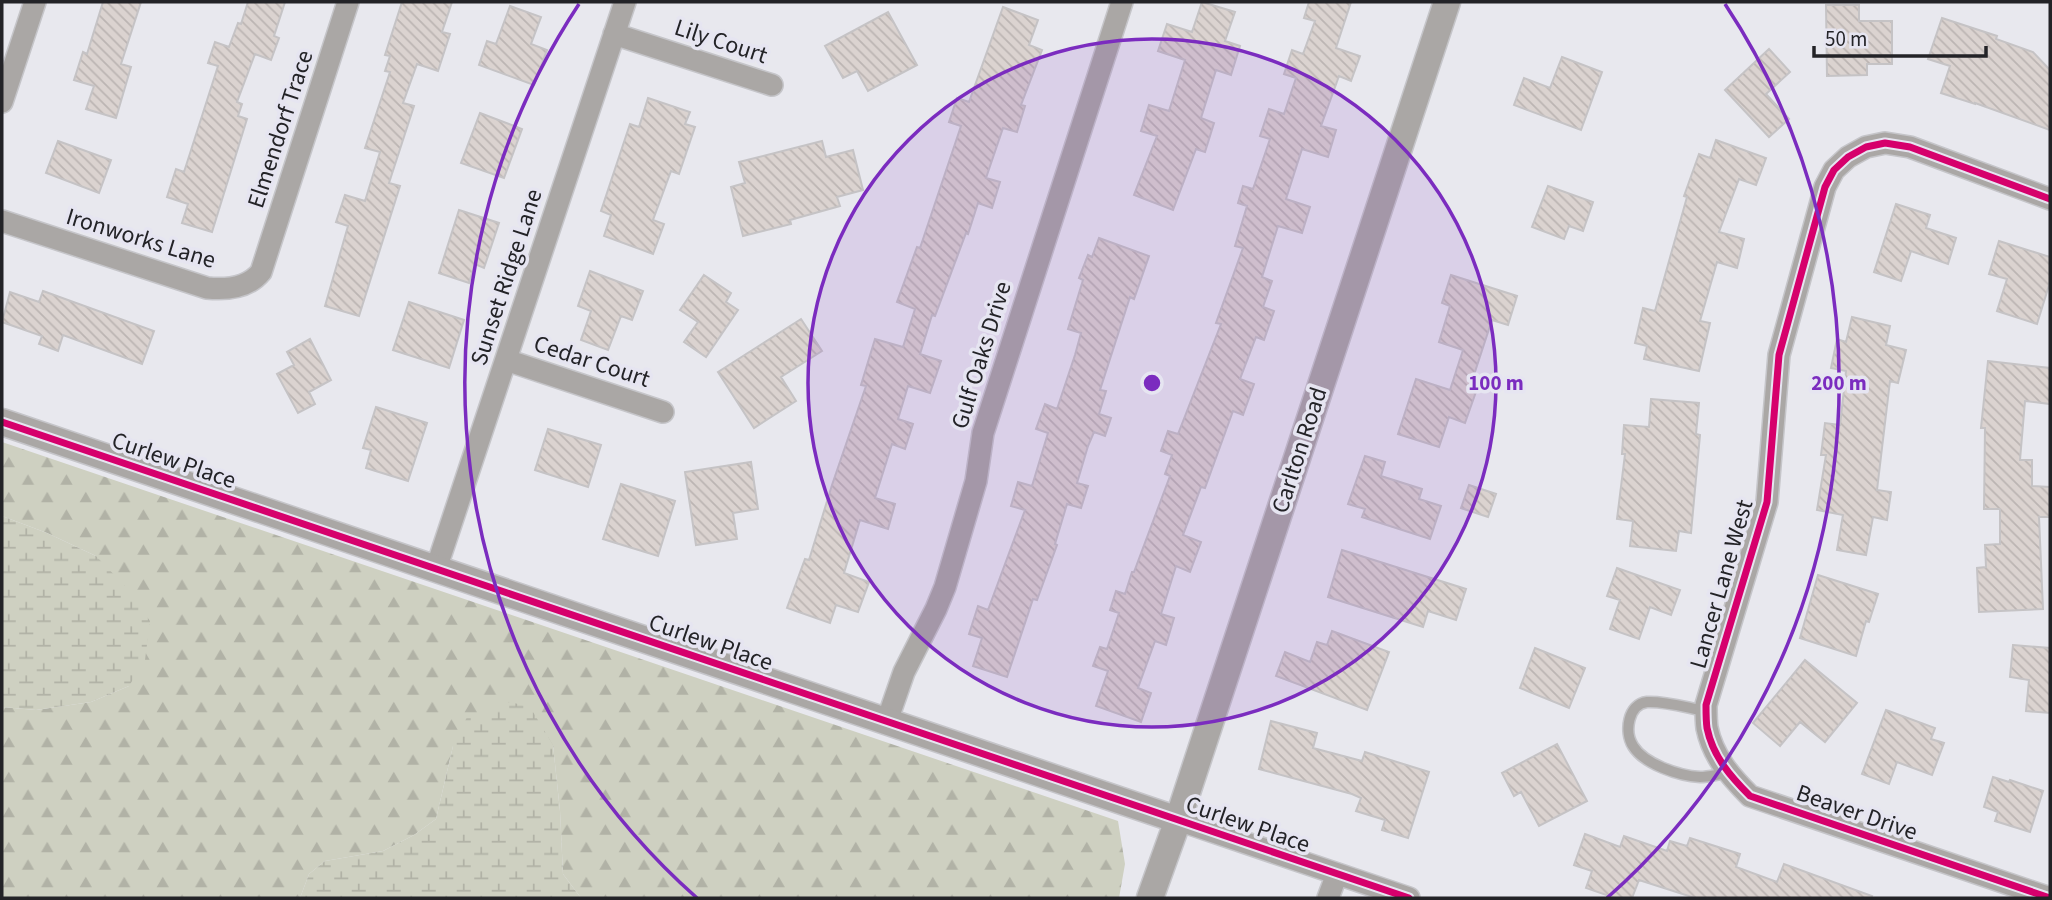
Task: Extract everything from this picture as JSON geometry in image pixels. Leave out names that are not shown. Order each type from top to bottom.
[{"type":"street","points":[[2,102],[35,2]]},
{"type":"street","name":"Elmendorf Trace","points":[[261,272],[348,2]]},
{"type":"street","name":"Sunset Ridge Lane","points":[[436,569],[625,2]]},
{"type":"street","name":"Gulf Oaks Drive","points":[[887,721],[904,672],[945,587],[976,481],[983,433],[1122,2]]},
{"type":"street","name":"Carlton Road","points":[[1150,898],[1447,2]]},
{"type":"street","name":"Lily Court","points":[[614,34],[772,85]]},
{"type":"street","name":"Lancer Lane West","points":[[1706,708],[1767,502],[1779,355],[1825,187],[1834,170],[1847,157],[1866,146],[1885,143],[1910,147],[2050,199]]},
{"type":"street","name":"Ironworks Lane","points":[[2,221],[207,288],[224,290],[241,286],[254,280],[261,272]]},
{"type":"street","name":"Cedar Court","points":[[506,360],[663,412]]},
{"type":"street","name":"Curlew Place","points":[[2,422],[1409,898]]},
{"type":"street","name":"Beaver Drive","points":[[1706,708],[1707,729],[1716,753],[1727,773],[1750,796],[2050,898]]},
{"type":"street","points":[[1328,898],[1337,874]]},
{"type":"lane","points":[[1706,708],[1646,702],[1636,706],[1631,713],[1628,729],[1632,745],[1644,757],[1682,775],[1702,777],[1727,773]]},
{"type":"green space","points":[[2,442],[1118,821],[1125,864],[1119,898],[581,898],[563,874],[553,745],[453,746],[436,819],[414,835],[383,851],[325,861],[309,874],[300,898],[2,898],[2,707],[36,710],[91,702],[129,686],[96,556],[2,516]]},
{"type":"green space","points":[[2,516],[96,556],[126,587],[150,621],[145,660],[129,686],[91,702],[36,710],[2,707]]},
{"type":"green space","points":[[510,702],[530,707],[553,745],[563,874],[581,898],[300,898],[309,874],[325,861],[383,851],[414,835],[436,819],[453,746],[467,717]]},
{"type":"building","points":[[103,2],[141,2],[121,64],[131,67],[116,118],[86,109],[94,86],[74,80],[83,52],[87,54]]},
{"type":"building","points":[[248,2],[285,2],[274,36],[279,38],[271,60],[255,54],[237,102],[242,104],[238,116],[247,119],[212,232],[182,223],[188,204],[167,197],[176,169],[184,172],[218,66],[208,63],[215,42],[229,47],[238,23],[241,24]]},
{"type":"building","points":[[402,2],[452,2],[442,32],[450,34],[438,71],[417,64],[403,103],[414,106],[389,183],[400,186],[359,316],[325,306],[348,226],[336,222],[345,195],[365,201],[380,152],[365,148],[390,72],[385,71],[390,56],[385,55]]},
{"type":"building","points":[[1202,2],[1235,12],[1225,41],[1240,46],[1231,75],[1216,70],[1201,118],[1214,123],[1205,152],[1196,149],[1173,210],[1134,195],[1157,136],[1141,131],[1149,105],[1169,111],[1185,60],[1158,51],[1167,24],[1192,32]]},
{"type":"building","points":[[1309,2],[1351,2],[1336,48],[1360,56],[1351,81],[1339,76],[1321,126],[1336,130],[1328,157],[1302,149],[1286,199],[1310,207],[1302,233],[1278,226],[1262,277],[1272,281],[1263,307],[1274,311],[1264,340],[1256,337],[1240,379],[1254,384],[1243,415],[1233,411],[1205,488],[1201,487],[1183,535],[1201,542],[1190,572],[1176,566],[1161,614],[1174,618],[1166,645],[1155,641],[1138,688],[1151,693],[1141,722],[1096,706],[1108,671],[1093,666],[1100,647],[1107,649],[1119,613],[1110,610],[1116,591],[1125,594],[1170,476],[1165,474],[1172,455],[1161,451],[1168,431],[1178,434],[1221,324],[1216,323],[1243,248],[1235,246],[1247,206],[1238,203],[1243,186],[1253,189],[1270,139],[1260,136],[1269,109],[1284,114],[1296,78],[1284,74],[1292,50],[1303,54],[1315,21],[1304,18]]},
{"type":"building","points":[[1826,5],[1859,5],[1859,21],[1892,21],[1892,64],[1867,64],[1867,75],[1827,76]]},
{"type":"building","points":[[510,6],[541,17],[531,44],[547,50],[534,85],[479,65],[487,41],[496,44]]},
{"type":"building","points":[[1003,7],[1038,20],[1029,45],[1042,50],[1021,105],[1025,106],[1017,132],[1003,128],[986,178],[1000,182],[992,208],[978,203],[935,316],[932,315],[920,354],[941,361],[930,393],[908,386],[898,419],[913,424],[905,449],[892,444],[875,498],[895,504],[888,529],[860,520],[844,573],[869,582],[858,612],[836,605],[830,623],[787,608],[805,559],[809,560],[866,386],[861,385],[875,339],[903,347],[915,309],[897,302],[917,247],[920,248],[961,126],[949,122],[957,98],[969,102]]},
{"type":"building","points":[[888,12],[917,65],[868,91],[857,71],[843,78],[825,46]]},
{"type":"building","points":[[1942,18],[1997,36],[1996,39],[2033,52],[2050,70],[2050,130],[1941,93],[1950,66],[1928,59]]},
{"type":"building","points":[[1769,49],[1790,72],[1766,94],[1789,119],[1769,137],[1725,90]]},
{"type":"building","points":[[1562,57],[1602,72],[1581,130],[1514,105],[1524,78],[1550,88]]},
{"type":"building","points":[[648,98],[690,112],[685,124],[695,127],[679,174],[671,171],[653,220],[664,224],[653,254],[604,236],[611,215],[601,211],[630,124],[639,127]]},
{"type":"building","points":[[480,113],[522,129],[504,178],[461,163]]},
{"type":"building","points":[[1716,140],[1766,158],[1756,185],[1739,179],[1719,232],[1744,239],[1737,268],[1717,262],[1700,321],[1710,323],[1699,371],[1644,359],[1647,346],[1635,343],[1643,308],[1655,311],[1687,197],[1684,196],[1699,154],[1710,158]]},
{"type":"building","points":[[58,141],[111,160],[99,193],[46,173]]},
{"type":"building","points":[[822,141],[826,157],[853,150],[863,190],[837,197],[840,206],[790,220],[791,224],[743,236],[731,187],[745,183],[739,162]]},
{"type":"building","points":[[1548,186],[1593,202],[1583,231],[1569,226],[1564,239],[1532,227]]},
{"type":"building","points":[[1896,204],[1930,215],[1926,228],[1956,238],[1948,264],[1911,251],[1901,281],[1874,272]]},
{"type":"building","points":[[459,210],[499,223],[484,268],[475,264],[469,283],[439,273]]},
{"type":"building","points":[[1099,238],[1149,256],[1134,299],[1130,297],[1100,390],[1106,391],[1099,414],[1111,418],[1105,436],[1094,432],[1088,446],[1077,483],[1088,486],[1081,508],[1067,504],[1055,544],[1057,545],[1037,600],[1033,599],[1007,677],[973,666],[982,638],[969,634],[978,606],[988,610],[1025,510],[1011,506],[1018,482],[1032,486],[1048,433],[1036,429],[1045,404],[1057,409],[1075,355],[1081,333],[1068,329],[1083,280],[1079,278],[1088,255],[1092,257]]},
{"type":"building","points":[[1999,241],[2050,257],[2050,282],[2037,324],[1997,311],[2007,279],[1989,274]]},
{"type":"building","points":[[590,271],[643,291],[632,320],[621,316],[608,350],[581,340],[591,311],[578,306]]},
{"type":"building","points":[[704,275],[731,293],[726,302],[738,310],[706,357],[684,342],[698,322],[680,310]]},
{"type":"building","points":[[1451,275],[1517,296],[1508,325],[1492,320],[1470,387],[1477,389],[1465,423],[1449,417],[1439,447],[1398,434],[1416,379],[1450,390],[1463,350],[1439,342],[1450,306],[1442,303]]},
{"type":"building","points":[[43,291],[154,331],[142,364],[63,335],[58,351],[39,344],[42,336],[2,322],[10,292],[39,302]]},
{"type":"building","points":[[409,302],[464,320],[449,368],[393,350]]},
{"type":"building","points":[[1852,317],[1890,326],[1886,345],[1906,350],[1898,383],[1890,381],[1877,490],[1891,492],[1887,520],[1873,517],[1866,555],[1837,550],[1843,515],[1817,510],[1826,455],[1821,455],[1825,423],[1840,425],[1846,371],[1831,368],[1837,339],[1846,342]]},
{"type":"building","points":[[801,319],[822,351],[781,377],[796,401],[754,428],[718,372]]},
{"type":"building","points":[[310,339],[331,380],[309,392],[315,404],[298,413],[277,374],[294,365],[287,352]]},
{"type":"building","points":[[1988,361],[2050,368],[2050,404],[2025,401],[2020,460],[2032,460],[2032,486],[2050,487],[2050,517],[2039,517],[2043,609],[1979,612],[1977,568],[1986,567],[1985,545],[2000,544],[2000,509],[1984,509],[1985,428],[1981,428]]},
{"type":"building","points":[[1651,399],[1699,403],[1696,434],[1700,435],[1691,533],[1679,531],[1676,551],[1630,546],[1633,521],[1617,519],[1625,454],[1622,454],[1624,425],[1649,427]]},
{"type":"building","points":[[376,407],[427,423],[408,481],[366,468],[371,450],[363,448]]},
{"type":"building","points":[[548,429],[601,445],[588,487],[535,470]]},
{"type":"building","points":[[1365,456],[1385,462],[1381,476],[1422,489],[1419,499],[1441,506],[1430,539],[1362,517],[1365,509],[1348,504]]},
{"type":"building","points":[[751,462],[758,509],[733,513],[737,539],[696,545],[685,472]]},
{"type":"building","points":[[621,484],[675,501],[658,556],[603,539]]},
{"type":"building","points":[[1469,485],[1496,494],[1488,517],[1461,508]]},
{"type":"building","points":[[1342,550],[1466,589],[1456,620],[1428,611],[1423,627],[1328,597]]},
{"type":"building","points":[[1617,568],[1680,590],[1671,615],[1650,607],[1639,639],[1610,629],[1620,600],[1607,596]]},
{"type":"building","points":[[1818,575],[1878,594],[1869,622],[1866,621],[1856,656],[1800,638]]},
{"type":"building","points":[[1332,631],[1389,652],[1367,710],[1276,676],[1285,652],[1310,662],[1317,642],[1327,645]]},
{"type":"building","points":[[2013,645],[2050,648],[2050,713],[2026,711],[2029,680],[2010,677]]},
{"type":"building","points":[[1535,648],[1585,668],[1569,708],[1520,688]]},
{"type":"building","points":[[1805,660],[1857,703],[1825,742],[1800,722],[1780,746],[1753,723]]},
{"type":"building","points":[[1886,710],[1935,728],[1931,739],[1944,743],[1932,775],[1897,762],[1889,784],[1862,774]]},
{"type":"building","points":[[1271,721],[1317,733],[1313,748],[1362,761],[1365,752],[1429,772],[1408,838],[1382,830],[1385,820],[1356,811],[1361,798],[1259,769]]},
{"type":"building","points":[[1557,744],[1587,801],[1539,826],[1521,792],[1514,796],[1502,773]]},
{"type":"building","points":[[1993,777],[2043,791],[2030,832],[1995,821],[1998,812],[1984,807]]},
{"type":"building","points":[[1585,834],[1620,847],[1624,836],[1667,851],[1670,841],[1687,846],[1690,838],[1740,854],[1736,867],[1777,882],[1784,864],[1872,896],[1695,898],[1639,880],[1632,898],[1615,898],[1586,888],[1592,871],[1574,865]]},
{"type":"cycle path","points":[[2050,199],[1910,147],[1885,143],[1866,147],[1848,157],[1834,170],[1825,187],[1779,355],[1767,502],[1706,705],[1707,728],[1718,757],[1750,796],[2050,898]]},
{"type":"cycle path","points":[[2,422],[1409,898]]}]
